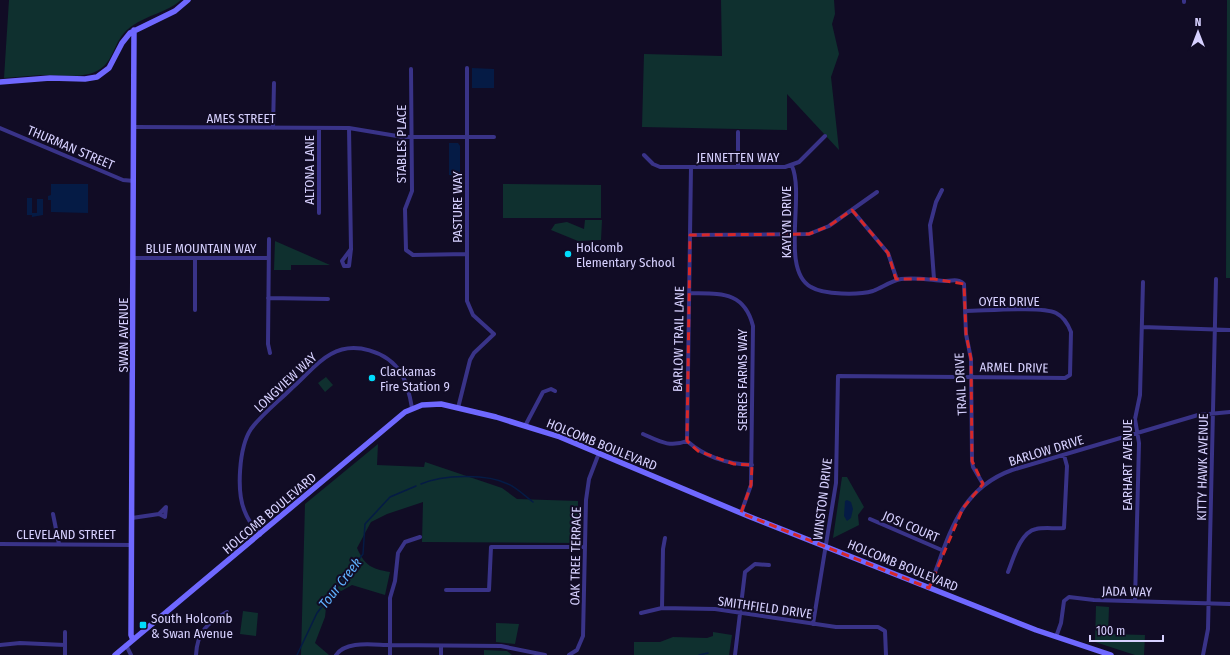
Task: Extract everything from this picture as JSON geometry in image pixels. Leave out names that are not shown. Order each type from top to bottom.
[{"type":"street","points":[[0,82],[95,78],[110,68],[124,39],[134,30],[175,11],[188,0]]},
{"type":"street","name":"SWAN AVENUE","points":[[133,640],[131,635],[134,30]]},
{"type":"street","name":"PASTURE WAY","points":[[458,408],[470,360],[474,353],[494,334],[475,318],[469,309],[467,301],[467,68]]},
{"type":"street","name":"STABLES PLACE","points":[[411,69],[412,191],[405,209],[406,250],[413,255],[467,254]]},
{"type":"street","points":[[274,82],[274,128]]},
{"type":"street","name":"AMES STREET","points":[[134,127],[349,128],[411,138],[494,137]]},
{"type":"street","name":"THURMAN STREET","points":[[0,128],[123,180],[134,181]]},
{"type":"street","name":"ALTONA LANE","points":[[319,128],[319,213]]},
{"type":"street","points":[[349,128],[350,248]]},
{"type":"street","points":[[738,132],[738,167]]},
{"type":"street","name":"JENNETTEN WAY","points":[[644,155],[653,164],[660,167],[778,168],[792,166],[799,162],[825,136]]},
{"type":"street","name":"KAYLYN DRIVE","points":[[792,166],[796,180],[797,269],[803,281],[817,290],[824,292],[865,292],[897,280],[934,279],[943,281],[962,281]]},
{"type":"street","name":"BARLOW TRAIL LANE","points":[[687,441],[691,167]]},
{"type":"street","points":[[934,279],[930,225],[936,202],[942,190]]},
{"type":"street","points":[[690,235],[796,235],[820,231],[877,192]]},
{"type":"street","points":[[852,210],[888,254],[897,280]]},
{"type":"street","points":[[269,239],[268,344],[270,353]]},
{"type":"street","name":"BLUE MOUNTAIN WAY","points":[[134,258],[269,258]]},
{"type":"street","points":[[195,259],[195,310]]},
{"type":"street","name":"KITTY HAWK AVENUE","points":[[1203,655],[1207,636],[1209,604],[1216,279]]},
{"type":"street","name":"TRAIL DRIVE","points":[[962,281],[964,286],[966,334],[971,376],[972,461],[973,467],[983,484]]},
{"type":"street","name":"EARHART AVENUE","points":[[1136,601],[1138,443],[1135,419],[1140,402],[1143,282]]},
{"type":"street","name":"SERRES FARMS WAY","points":[[689,293],[725,295],[743,304],[750,313],[753,326],[752,465],[751,485],[741,513]]},
{"type":"street","points":[[268,298],[328,299]]},
{"type":"street","name":"OYER DRIVE","points":[[965,311],[1043,310],[1060,315],[1069,326],[1071,332],[1070,375]]},
{"type":"street","points":[[1142,327],[1230,330]]},
{"type":"street","name":"LONGVIEW WAY","points":[[260,535],[245,512],[241,498],[241,464],[246,438],[257,422],[316,365],[332,353],[347,349],[363,348],[377,353],[392,363],[402,374],[412,408]]},
{"type":"street","name":"ARMEL DRIVE","points":[[838,376],[1065,378],[1070,375]]},
{"type":"street","name":"WINSTON DRIVE","points":[[813,624],[827,547],[837,471],[838,376]]},
{"type":"street","points":[[525,426],[543,392],[551,389],[555,390]]},
{"type":"street","name":"HOLCOMB BOULEVARD","points":[[115,655],[412,408],[431,404],[458,408],[560,437],[741,513],[929,588],[1056,637],[1111,655]]},
{"type":"street","name":"BARLOW DRIVE","points":[[929,588],[963,508],[983,484],[1000,474],[1198,415],[1230,412]]},
{"type":"street","points":[[643,434],[670,445],[687,441],[698,450],[725,461],[734,464],[752,465]]},
{"type":"street","name":"OAK TREE TERRACE","points":[[569,655],[577,650],[583,636],[584,547],[587,488],[599,453]]},
{"type":"street","points":[[1008,572],[1022,540],[1030,531],[1039,528],[1064,528],[1066,466],[1064,454]]},
{"type":"street","points":[[53,514],[59,544]]},
{"type":"street","points":[[132,518],[159,514]]},
{"type":"street","name":"JOSI COURT","points":[[870,519],[944,551]]},
{"type":"street","points":[[390,655],[390,598],[395,581],[398,553],[405,542],[420,537]]},
{"type":"street","points":[[662,608],[663,549],[665,538]]},
{"type":"street","name":"CLEVELAND STREET","points":[[0,544],[132,545]]},
{"type":"street","points":[[446,590],[490,590],[491,547],[584,547]]},
{"type":"street","points":[[735,655],[745,572],[755,564],[769,565]]},
{"type":"street","name":"JADA WAY","points":[[1056,637],[1061,623],[1064,601],[1066,598],[1074,597],[1094,600],[1230,604]]},
{"type":"street","name":"SMITHFIELD DRIVE","points":[[641,613],[662,608],[715,609],[836,627],[878,627],[885,631],[886,655]]},
{"type":"street","points":[[196,655],[198,640],[203,630],[214,619],[227,612]]},
{"type":"street","points":[[65,632],[65,655]]},
{"type":"street","points":[[0,645],[20,643],[65,645]]},
{"type":"street","points":[[336,655],[345,647],[352,645],[506,646],[545,655]]},
{"type":"street","points":[[126,646],[131,655]]},
{"type":"street","points":[[441,646],[441,655]]},
{"type":"highlighted area","points":[[852,210],[888,253],[896,279],[934,279],[964,284],[966,334],[971,359],[972,461],[983,484],[963,508],[929,588],[741,513],[751,485],[752,465],[734,464],[698,451],[687,441],[690,235],[809,234],[829,226]]},
{"type":"green space","points":[[9,0],[181,0],[169,8],[138,22],[126,30],[108,62],[98,71],[90,74],[74,76],[41,75],[4,78]]},
{"type":"green space","points":[[721,0],[834,0],[835,14],[832,24],[839,54],[831,77],[839,150],[787,94],[787,130],[642,127],[644,54],[722,56]]},
{"type":"green space","points":[[1227,0],[1230,0],[1230,278],[1226,278]]},
{"type":"green space","points":[[503,184],[601,185],[601,218],[503,218]]},
{"type":"green space","points":[[585,220],[602,220],[601,240],[578,241],[551,230],[555,224],[567,222],[584,229]]},
{"type":"green space","points":[[275,241],[330,265],[291,265],[291,270],[274,270]]},
{"type":"green space","points":[[326,377],[333,385],[325,392],[318,383]]},
{"type":"green space","points":[[378,444],[377,465],[424,467],[425,462],[502,488],[517,499],[578,501],[577,543],[422,542],[423,502],[387,514],[371,522],[357,548],[363,559],[370,566],[378,570],[390,572],[385,595],[352,585],[327,599],[325,617],[315,643],[329,655],[301,655],[305,504]]},
{"type":"green space","points":[[842,477],[847,477],[864,507],[858,515],[859,525],[833,538]]},
{"type":"green space","points":[[1096,606],[1109,607],[1108,634],[1145,635],[1144,655],[1135,655],[1095,642]]},
{"type":"green space","points":[[243,611],[258,613],[256,636],[240,634]]},
{"type":"green space","points":[[496,623],[519,624],[515,644],[496,642]]},
{"type":"green space","points":[[713,632],[732,635],[729,655],[634,655],[634,642],[660,642],[673,637],[707,638],[713,636]]},
{"type":"green space","points":[[484,650],[507,651],[512,655],[484,655]]},
{"type":"water","points":[[472,68],[494,69],[494,88],[472,88]]},
{"type":"water","points":[[449,143],[458,143],[460,146],[460,175],[449,175]]},
{"type":"water","points":[[51,184],[88,184],[88,213],[51,212],[51,200],[48,200],[48,196],[51,195]]},
{"type":"water","points":[[27,198],[32,198],[32,213],[37,213],[37,199],[43,199],[43,215],[32,217],[32,215],[27,215]]},
{"type":"water","points":[[847,500],[851,502],[853,509],[851,518],[847,521],[844,516],[845,501]]},
{"type":"waterway","name":"Tour Creek","points":[[421,484],[452,477],[464,476],[488,478],[499,480],[511,486],[533,502]]},
{"type":"waterway","name":"Tour Creek","points":[[297,655],[317,613],[363,554],[365,524],[390,497],[416,486]]},
{"type":"waterway","points":[[699,655],[708,653]]},
{"type":"place","name":"Holcomb Elementary School","points":[[568,254]]},
{"type":"place","name":"Clackamas Fire Station 9","points":[[372,378]]},
{"type":"place","name":"South Holcomb & Swan Avenue","points":[[143,625]]}]
